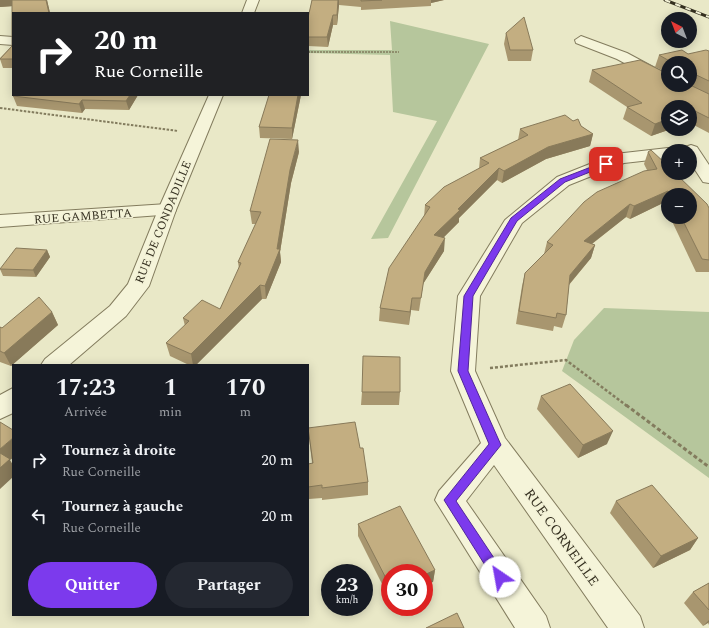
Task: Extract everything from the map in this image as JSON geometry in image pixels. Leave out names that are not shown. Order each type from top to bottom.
[{"type":"street","points":[[248,12],[253,0]]},
{"type":"street","points":[[581,40],[622,56],[661,77]]},
{"type":"street","name":"RUE DE CONDADILLE","points":[[54,364],[118,311],[138,286],[167,210],[216,96]]},
{"type":"street","points":[[697,150],[709,151]]},
{"type":"street","name":"RUE CORNEILLE","points":[[628,628],[495,445],[463,371],[469,296],[514,220],[563,181],[621,158],[661,154]]},
{"type":"street","points":[[697,163],[709,178]]},
{"type":"street","name":"RUE GAMBETTA","points":[[0,221],[167,210]]},
{"type":"street","points":[[0,409],[12,399]]},
{"type":"street","points":[[495,445],[449,500],[534,628]]},
{"type":"path","points":[[309,52],[399,52]]},
{"type":"path","points":[[0,108],[200,134]]},
{"type":"path","points":[[463,371],[566,360],[709,467]]},
{"type":"green space","points":[[390,21],[489,44],[388,238],[371,239],[437,121],[393,112],[390,55],[309,53],[309,50],[392,50]]},
{"type":"green space","points":[[604,308],[709,312],[709,478],[562,371],[574,340]]},
{"type":"building","points":[[12,0],[46,0],[49,12],[12,12]]},
{"type":"building","points":[[312,0],[338,0],[337,15],[333,15],[327,37],[309,37],[309,14]]},
{"type":"building","points":[[361,0],[382,0],[361,1]]},
{"type":"building","points":[[524,17],[533,50],[510,50],[506,33]]},
{"type":"building","points":[[12,46],[12,59],[0,59]]},
{"type":"building","points":[[682,50],[688,54],[706,50],[709,51],[709,81],[697,75],[697,56],[659,55]]},
{"type":"building","points":[[640,60],[661,70],[661,92],[697,92],[697,88],[709,94],[709,118],[697,112],[697,100],[661,100],[661,122],[655,124],[627,107],[642,103],[592,70]]},
{"type":"building","points":[[13,96],[129,96],[126,101],[82,100],[79,104]]},
{"type":"building","points":[[269,96],[298,96],[292,128],[259,127]]},
{"type":"building","points":[[565,115],[573,121],[578,119],[581,126],[593,134],[548,147],[504,171],[499,168],[458,209],[460,210],[434,235],[445,238],[425,272],[421,298],[412,298],[410,312],[380,308],[389,268],[430,207],[425,205],[444,187],[489,163],[480,158],[528,135],[520,129]]},
{"type":"building","points":[[270,139],[298,140],[290,170],[277,249],[280,249],[265,286],[260,285],[191,354],[166,343],[189,321],[183,318],[202,300],[220,309],[241,263],[238,262],[261,212],[250,211]]},
{"type":"building","points":[[651,150],[661,159],[661,180],[682,180],[690,188],[661,188],[661,194],[634,206],[630,204],[584,241],[595,245],[570,275],[566,315],[557,313],[556,318],[519,311],[525,273],[553,245],[547,242],[584,202],[597,192],[644,171],[657,169],[648,152]]},
{"type":"building","points":[[697,194],[709,208],[709,260],[702,259],[684,224],[697,224]]},
{"type":"building","points":[[16,248],[47,250],[33,270],[0,269]]},
{"type":"building","points":[[39,297],[52,312],[4,353],[0,351],[0,327],[2,328]]},
{"type":"building","points":[[363,356],[400,357],[400,392],[362,392]]},
{"type":"building","points":[[570,384],[613,431],[583,445],[541,396]]},
{"type":"building","points":[[0,422],[12,429],[12,439],[0,449]]},
{"type":"building","points":[[355,422],[360,448],[363,448],[368,482],[322,488],[322,485],[309,487],[309,464],[313,463],[309,428]]},
{"type":"building","points":[[0,453],[10,459],[0,468]]},
{"type":"building","points":[[652,485],[698,538],[661,556],[616,501]]},
{"type":"building","points":[[400,506],[432,564],[381,564],[381,569],[358,524]]},
{"type":"building","points":[[709,583],[709,610],[693,592]]},
{"type":"building","points":[[457,613],[464,628],[426,628]]},
{"type":"railway","points":[[665,0],[709,17]]},
{"type":"route","points":[[500,577],[449,500],[495,445],[463,371],[469,296],[514,220],[563,181],[606,164]]}]
